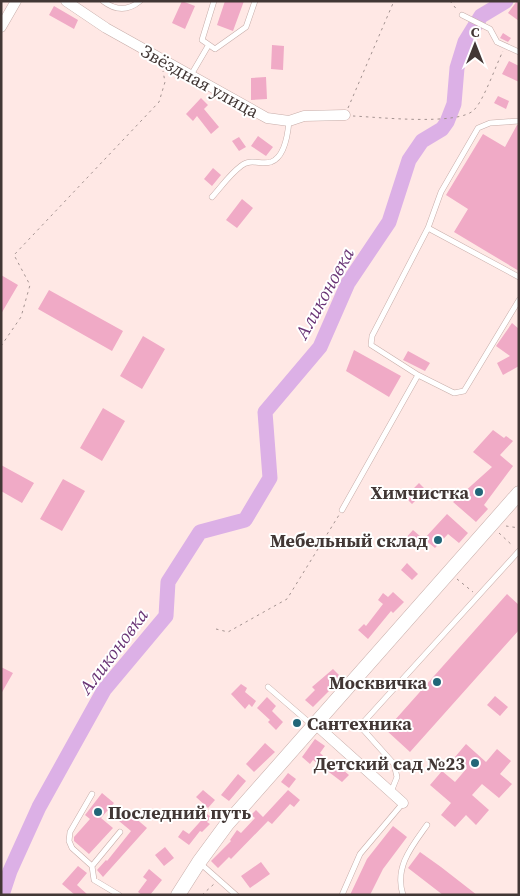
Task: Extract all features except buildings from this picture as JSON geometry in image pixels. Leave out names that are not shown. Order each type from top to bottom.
[{"type":"main road","points":[[178,895],[198,862],[227,824],[519,493]]},
{"type":"street","points":[[1,27],[16,1]]},
{"type":"street","name":"Звёздная улица","points":[[66,1],[106,28],[267,118],[290,121],[304,116],[345,116]]},
{"type":"street","points":[[314,725],[403,803]]},
{"type":"lane","points":[[103,1],[122,10],[133,7],[140,1]]},
{"type":"lane","points":[[214,1],[203,42],[208,46],[218,49],[244,28],[255,1]]},
{"type":"lane","points":[[462,15],[490,29],[497,42],[519,52]]},
{"type":"lane","points":[[191,75],[208,46]]},
{"type":"lane","points":[[212,197],[241,165],[250,162],[271,162],[278,158],[284,146],[290,121]]},
{"type":"lane","points":[[519,121],[490,123],[478,128],[441,192],[428,228],[370,340],[373,348],[418,375],[454,393],[464,391],[519,300]]},
{"type":"lane","points":[[428,228],[519,277]]},
{"type":"lane","points":[[342,510],[418,375]]},
{"type":"lane","points":[[391,792],[397,777],[394,764],[360,726],[476,596],[519,551]]},
{"type":"lane","points":[[268,687],[314,725]]},
{"type":"lane","points":[[92,794],[70,832],[69,841],[72,848],[92,866],[94,880],[119,895]]},
{"type":"lane","points":[[342,895],[360,854],[403,803]]},
{"type":"lane","points":[[403,895],[400,874],[406,856],[427,825]]},
{"type":"lane","points":[[92,866],[120,832]]},
{"type":"lane","points":[[198,862],[236,895]]},
{"type":"path","points":[[394,1],[345,116],[434,119],[464,116],[472,112],[480,103],[506,46]]},
{"type":"path","points":[[450,1],[462,15]]},
{"type":"path","points":[[1,346],[21,316],[30,285],[14,255],[158,102],[165,82],[161,58]]},
{"type":"path","points":[[216,629],[228,632],[287,599],[342,510]]},
{"type":"path","points":[[505,526],[519,528]]},
{"type":"path","points":[[499,533],[519,551]]},
{"type":"path","points":[[457,580],[476,596]]},
{"type":"waterway","name":"Аликоновка","points":[[2,895],[10,871],[39,807],[104,690],[166,616],[168,582],[200,532],[245,520],[270,478],[265,412],[320,347],[348,283],[389,222],[409,160],[422,141],[442,129],[447,122],[454,104],[457,68],[465,42],[481,16],[506,1]]},
{"type":"place","name":"Химчистка","points":[[479,492]]},
{"type":"place","name":"Мебельный склад","points":[[438,540]]},
{"type":"place","name":"Москвичка","points":[[437,682]]},
{"type":"place","name":"Сантехника","points":[[297,723]]},
{"type":"place","name":"Детский сад №23","points":[[475,763]]},
{"type":"place","name":"Последний путь","points":[[98,812]]}]
